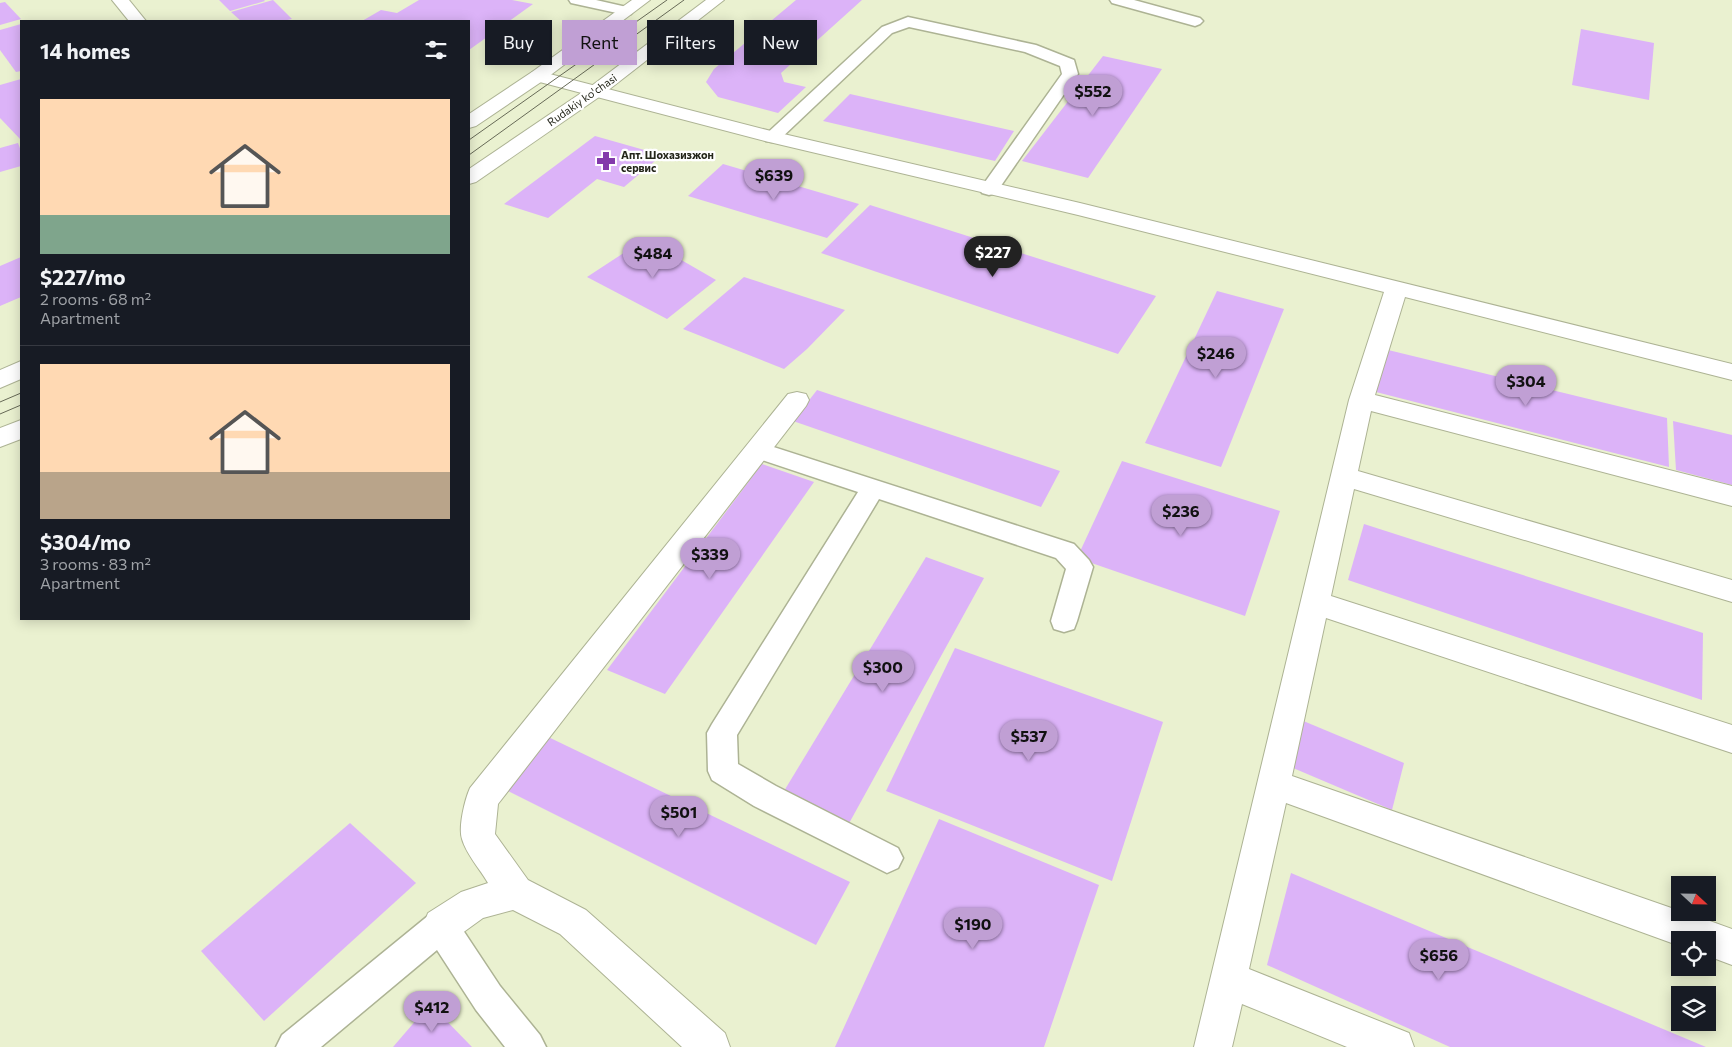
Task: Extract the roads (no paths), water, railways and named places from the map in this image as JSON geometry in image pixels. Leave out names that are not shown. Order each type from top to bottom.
[{"type":"street","points":[[120,0],[137,20]]},
{"type":"street","points":[[470,121],[538,76],[642,0]]},
{"type":"street","name":"Rudakiy ko'chasi","points":[[470,177],[596,91],[716,0]]},
{"type":"street","points":[[538,76],[772,137],[988,189],[1080,208],[1732,372]]},
{"type":"street","points":[[1213,1047],[1361,400],[1397,287]]},
{"type":"street","points":[[0,380],[20,370]]},
{"type":"street","points":[[710,1047],[573,922],[515,892],[478,837],[482,799],[797,400]]},
{"type":"street","points":[[1361,400],[1732,496]]},
{"type":"street","points":[[0,438],[20,429]]},
{"type":"street","points":[[1343,476],[1732,591]]},
{"type":"street","points":[[1315,603],[1732,739]]},
{"type":"street","points":[[1273,784],[1732,947]]},
{"type":"street","points":[[440,926],[474,904],[515,892]]},
{"type":"street","points":[[1229,980],[1395,1047]]},
{"type":"lane","points":[[576,0],[626,11]]},
{"type":"lane","points":[[1117,0],[1195,21]]},
{"type":"lane","points":[[772,137],[887,30],[908,22],[1030,48],[1068,63],[1070,74],[988,189]]},
{"type":"lane","points":[[758,450],[1066,551],[1080,567],[1064,621]]},
{"type":"lane","points":[[873,488],[722,733],[723,771],[765,796],[887,858]]},
{"type":"lane","points":[[294,1047],[440,926],[488,998],[528,1047]]},
{"type":"tram line","points":[[470,139],[667,0]]},
{"type":"tram line","points":[[470,154],[684,0]]},
{"type":"tram line","points":[[0,402],[20,393]]},
{"type":"tram line","points":[[0,414],[20,405]]},
{"type":"place","name":"Апт. Шохазизжон сервис","points":[[606,161]]}]
